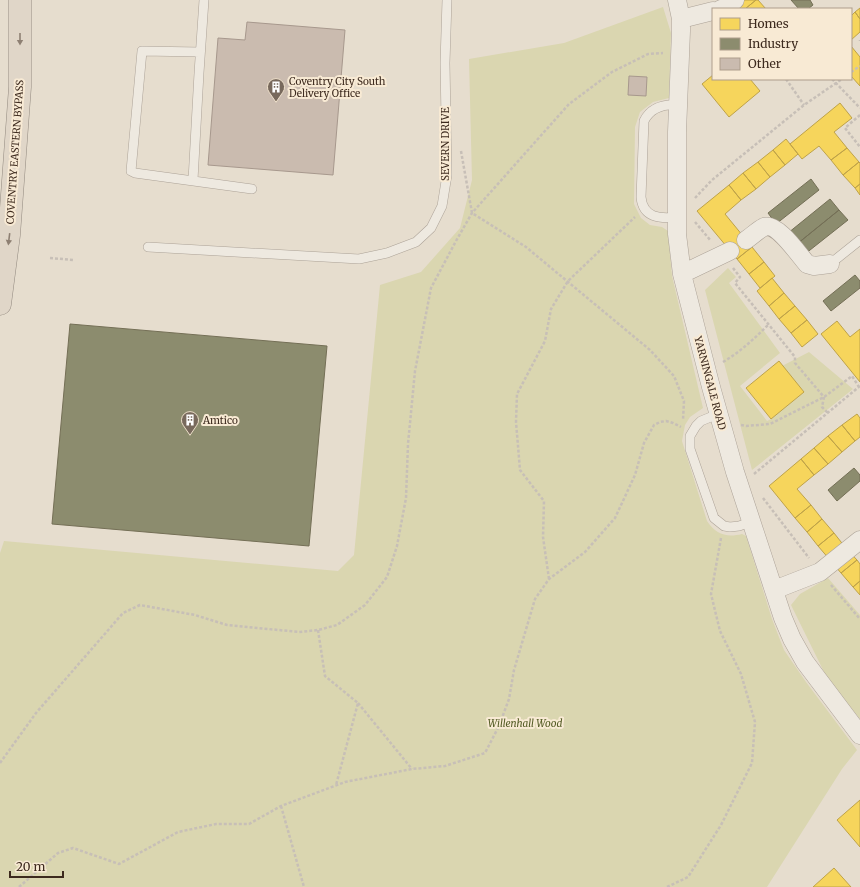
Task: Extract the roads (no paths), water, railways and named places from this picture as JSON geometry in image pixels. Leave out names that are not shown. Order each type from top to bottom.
[{"type":"highway","name":"COVENTRY EASTERN BYPASS","points":[[0,304],[9,235],[20,87],[20,0]]},
{"type":"street","name":"YARNINGALE ROAD","points":[[677,0],[681,19],[678,105],[681,213],[677,234],[682,274],[719,418],[751,522],[792,639],[805,662],[860,735]]},
{"type":"street","points":[[726,8],[735,0]]},
{"type":"street","points":[[681,19],[712,11]]},
{"type":"street","points":[[746,240],[764,227],[771,226],[779,232],[807,264],[814,266],[830,264]]},
{"type":"street","points":[[682,274],[726,254]]},
{"type":"street","points":[[774,590],[820,572],[860,540]]},
{"type":"lane","points":[[193,180],[204,0]]},
{"type":"lane","name":"SEVERN DRIVE","points":[[148,247],[359,259],[387,253],[416,242],[430,228],[442,206],[447,175],[447,0]]},
{"type":"lane","points":[[200,52],[142,51],[131,170],[135,173],[252,189]]},
{"type":"lane","points":[[678,105],[659,106],[650,112],[644,121],[641,197],[645,209],[655,217],[666,218],[681,213]]},
{"type":"lane","points":[[830,264],[860,240]]},
{"type":"lane","points":[[719,418],[701,421],[690,436],[690,443],[711,513],[718,522],[724,526],[739,526],[751,522]]},
{"type":"place","name":"Coventry City South Delivery Office","points":[[276,102]]},
{"type":"place","name":"Amtico","points":[[190,435]]},
{"type":"park label","name":"Willenhall Wood","points":[[525,723]]}]
